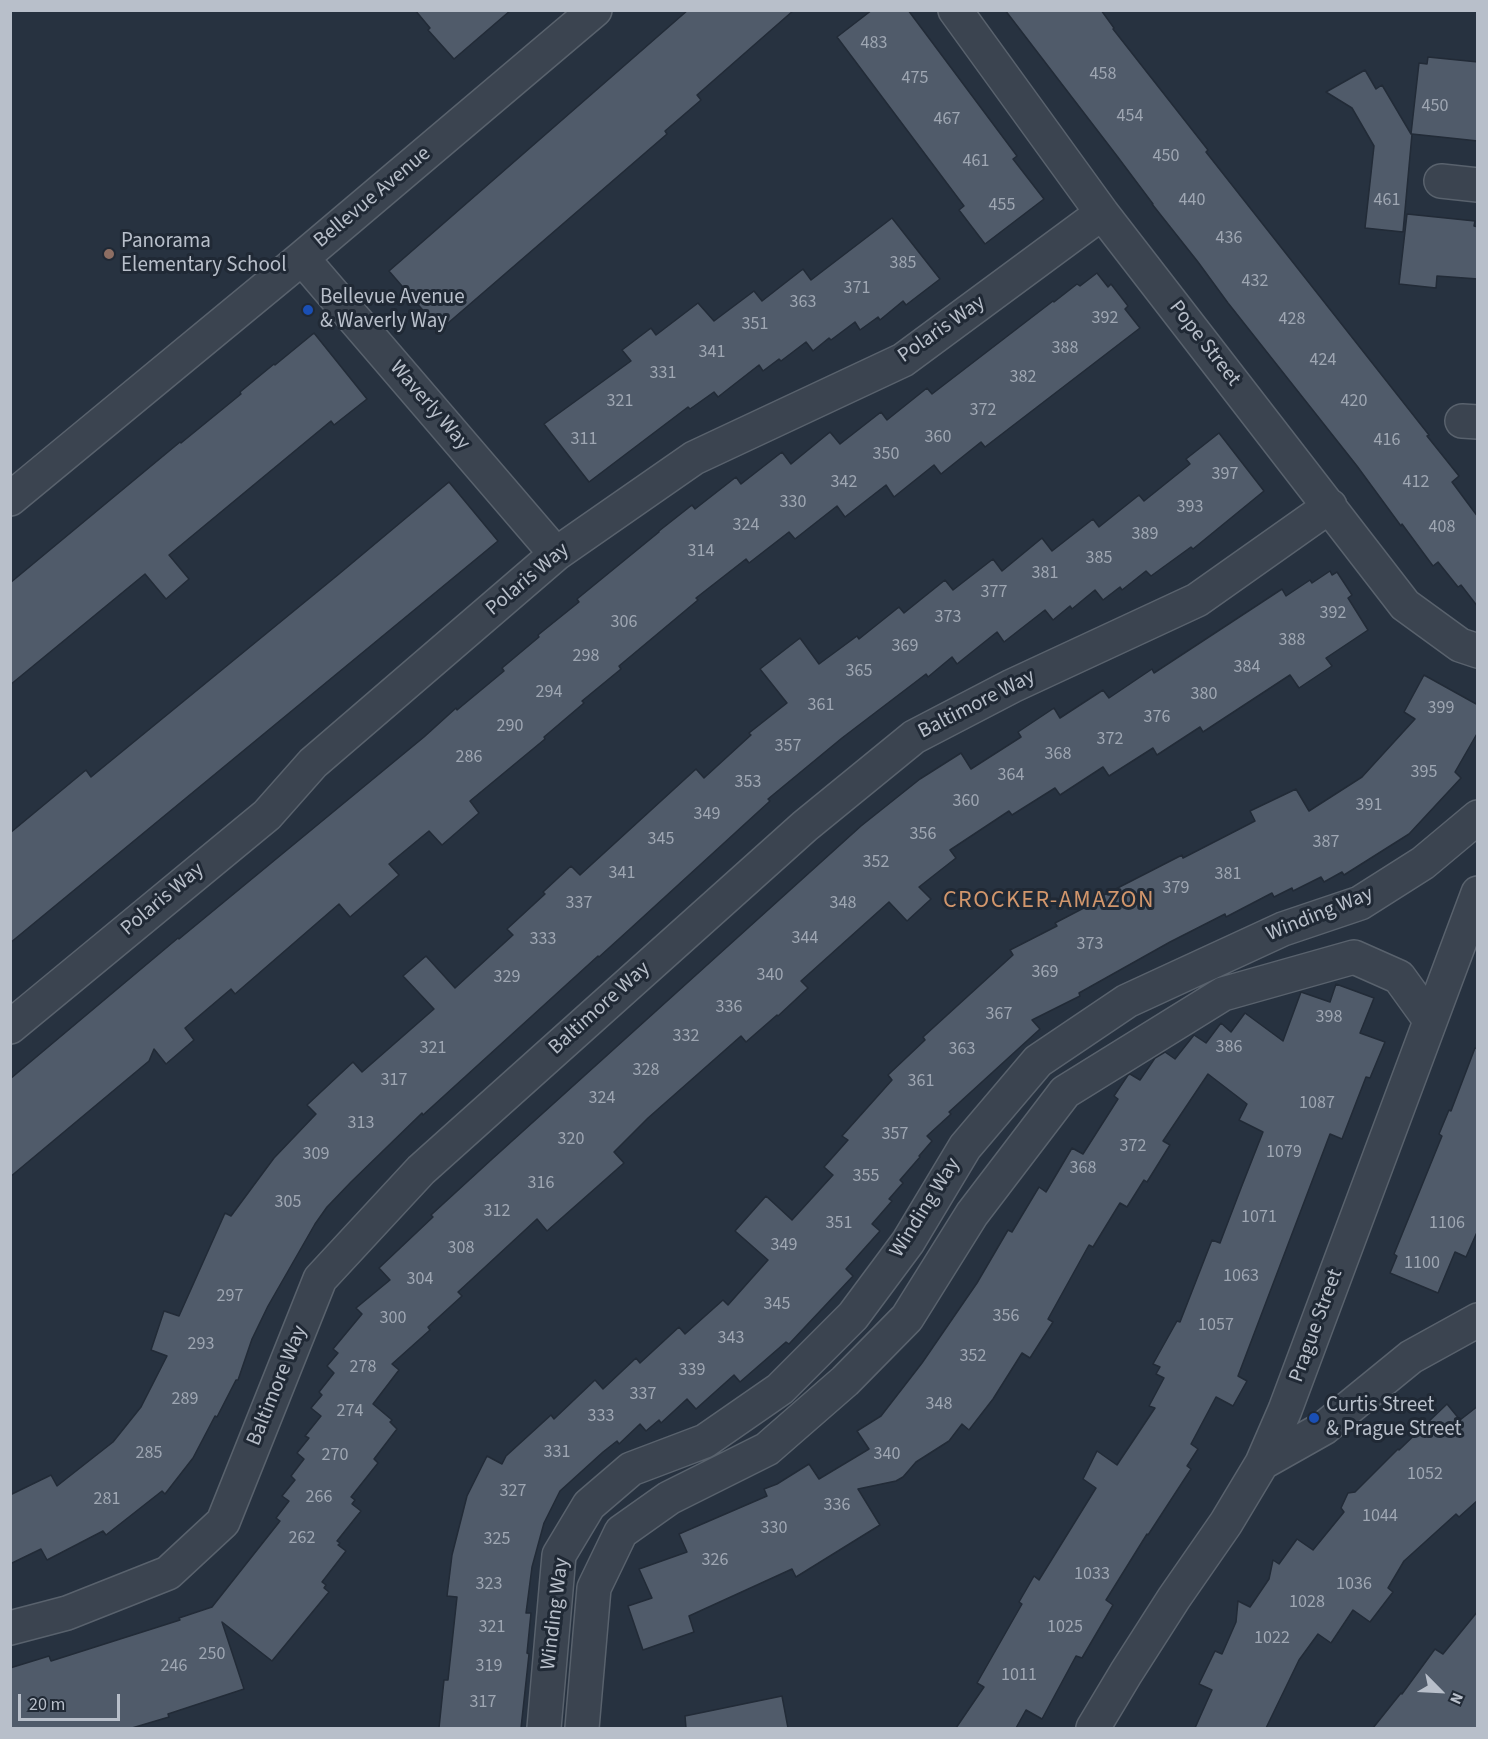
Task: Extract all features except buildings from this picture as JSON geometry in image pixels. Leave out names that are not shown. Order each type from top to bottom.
[{"type":"street","name":"Bellevue Avenue","points":[[10,499],[302,258],[595,10]]},
{"type":"street","name":"Pope Street","points":[[955,10],[1102,213],[1405,605],[1460,645],[1478,651]]},
{"type":"street","points":[[1441,181],[1478,185]]},
{"type":"street","name":"Polaris Way","points":[[10,1027],[267,814],[312,763],[556,554],[694,458],[903,360],[1102,213]]},
{"type":"street","name":"Waverly Way","points":[[302,258],[556,554]]},
{"type":"street","name":"Baltimore Way","points":[[10,1628],[67,1613],[168,1573],[223,1522],[320,1280],[421,1170],[805,826],[914,737],[1012,686],[1197,600],[1330,506]]},
{"type":"street","name":"Winding Way","points":[[544,1728],[559,1555],[589,1505],[631,1469],[705,1441],[780,1389],[853,1316],[908,1242],[965,1147],[1038,1061],[1127,1001],[1283,929],[1360,903],[1423,863],[1478,817]]},
{"type":"street","name":"Prague Street","points":[[1093,1728],[1132,1664],[1226,1523],[1262,1463],[1285,1410],[1478,893]]},
{"type":"street","name":"Winding Way","points":[[582,1728],[594,1588],[621,1532],[669,1498],[767,1449],[845,1381],[907,1318],[972,1214],[1065,1092],[1223,994],[1354,957],[1399,977],[1430,1020]]},
{"type":"street","points":[[1262,1463],[1324,1428],[1411,1357],[1478,1320]]},
{"type":"place","name":"Panorama Elementary School","points":[[109,254]]},
{"type":"place","name":"Bellevue Avenue & Waverly Way","points":[[308,310]]},
{"type":"place","name":"Curtis Street & Prague Street","points":[[1314,1418]]},
{"type":"district","name":"CROCKER-AMAZON","points":[[1049,902]]}]
